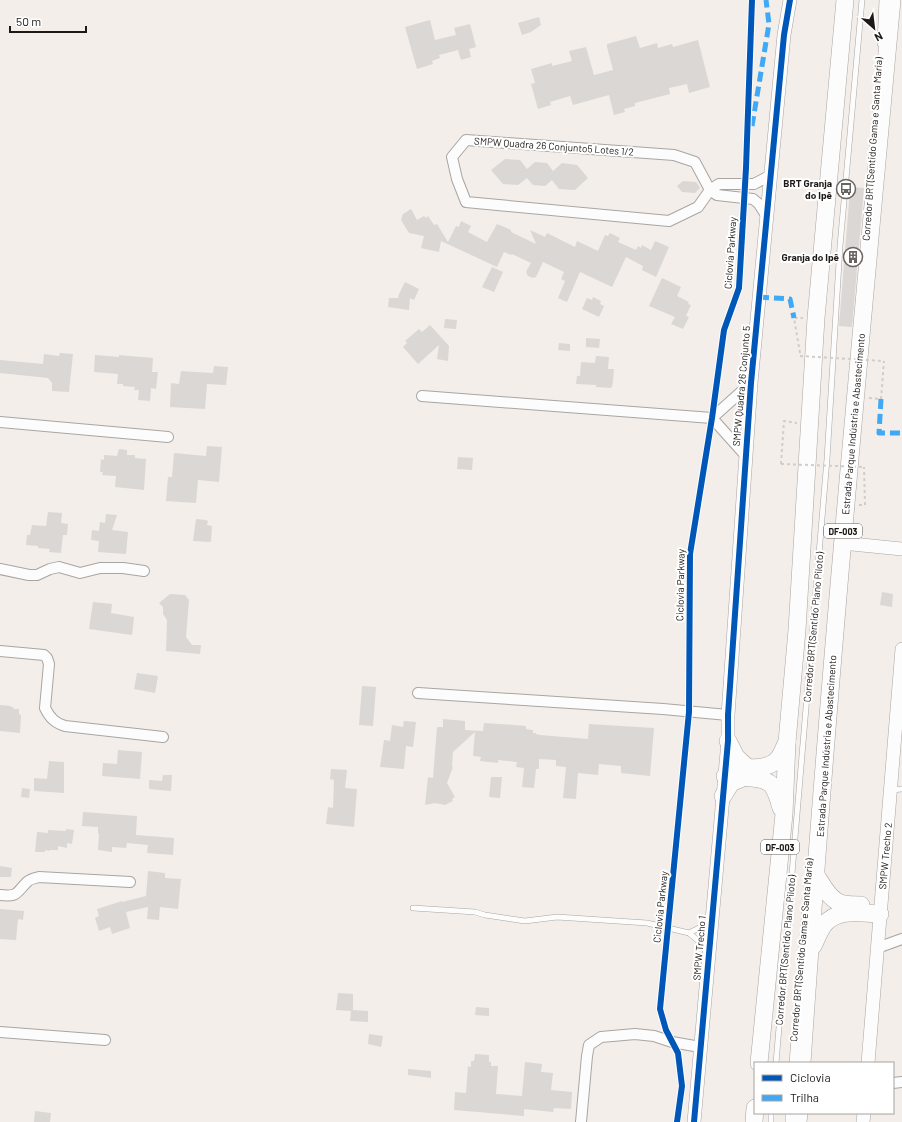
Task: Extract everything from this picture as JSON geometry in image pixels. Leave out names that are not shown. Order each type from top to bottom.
[{"type":"highway","name":"DF-003","points":[[759,1062],[784,814],[787,742],[797,630],[816,318],[846,0]]},
{"type":"highway","name":"Estrada Parque Indústria e Abastecimento","points":[[802,1062],[810,952],[811,878],[842,543],[852,405],[892,0]]},
{"type":"highway","points":[[728,741],[746,773]]},
{"type":"highway","points":[[723,796],[731,784],[746,773],[772,763],[778,759],[787,742]]},
{"type":"highway","points":[[725,771],[746,773],[771,784],[784,814]]},
{"type":"highway","points":[[811,878],[835,900],[844,904],[880,910]]},
{"type":"highway","points":[[810,952],[824,926],[833,917],[844,913],[880,910]]},
{"type":"street","name":"SMPW Quadra 26 Conjunto 5","points":[[780,0],[784,35]]},
{"type":"street","name":"SMPW Quadra 26 Conjunto 5","points":[[725,771],[751,382],[784,35],[790,0]]},
{"type":"street","name":"SMPW Quadra 26 Conjunto5 Lotes 1/2","points":[[466,140],[674,155],[695,162],[710,190],[698,207],[669,220],[466,202],[457,179],[452,156],[466,140]]},
{"type":"street","points":[[766,215],[760,204],[753,199],[717,195],[710,190],[719,184],[754,184],[771,175]]},
{"type":"street","points":[[712,418],[751,382]]},
{"type":"street","points":[[422,396],[712,418],[746,456]]},
{"type":"street","points":[[0,422],[168,437]]},
{"type":"street","points":[[842,543],[902,549]]},
{"type":"street","points":[[0,569],[29,576],[37,575],[59,567],[80,573],[100,568],[122,568],[144,571]]},
{"type":"street","name":"SMPW Trecho 2","points":[[868,1062],[880,910],[896,790],[902,649]]},
{"type":"street","points":[[0,651],[44,655],[47,658],[49,664],[46,708],[53,721],[65,726],[163,737]]},
{"type":"street","points":[[418,693],[663,709],[728,715]]},
{"type":"street","name":"SMPW Trecho 1","points":[[694,1122],[725,771]]},
{"type":"street","points":[[0,895],[9,896],[16,894],[27,881],[39,877],[130,882]]},
{"type":"street","points":[[877,948],[902,939]]},
{"type":"street","points":[[0,1032],[105,1040]]},
{"type":"street","points":[[581,1122],[589,1045],[601,1037],[635,1034],[654,1036],[672,1042],[700,1047]]},
{"type":"lane","name":"Corredor BRT(Sentido Plano Piloto)","points":[[776,1062],[827,459],[840,246],[862,0]]},
{"type":"lane","name":"Corredor BRT(Sentido Gama e Santa Maria)","points":[[879,52],[882,0]]},
{"type":"lane","name":"Corredor BRT(Sentido Gama e Santa Maria)","points":[[852,405],[872,144]]},
{"type":"lane","name":"Corredor BRT(Sentido Gama e Santa Maria)","points":[[792,1062],[811,878]]},
{"type":"lane","points":[[413,908],[475,912],[525,921],[557,917],[647,923],[689,932],[709,950]]},
{"type":"lane","points":[[689,932],[699,928],[712,917]]},
{"type":"path","points":[[816,318],[794,318],[800,356],[884,361],[881,399],[852,405]]},
{"type":"path","points":[[810,424],[784,421],[781,464],[864,467]]},
{"type":"building","points":[[539,17],[541,25],[531,32],[522,35],[518,23]]},
{"type":"building","points":[[430,20],[435,40],[456,35],[454,28],[470,24],[476,47],[469,49],[471,57],[461,60],[458,50],[439,55],[440,58],[432,61],[433,64],[417,69],[405,27]]},
{"type":"building","points":[[636,36],[640,48],[657,43],[658,48],[672,44],[673,47],[698,40],[710,87],[689,93],[687,84],[669,88],[670,94],[635,103],[635,106],[624,109],[625,112],[614,115],[609,95],[573,105],[570,96],[550,102],[551,105],[538,109],[531,84],[535,83],[531,69],[552,63],[552,66],[572,61],[569,51],[586,47],[594,75],[613,70],[607,44]]},
{"type":"building","points":[[505,159],[520,160],[527,169],[535,162],[547,163],[553,171],[562,163],[577,165],[588,178],[575,190],[559,189],[552,180],[545,186],[533,185],[527,178],[518,185],[503,184],[491,170]]},
{"type":"building","points":[[683,181],[696,182],[700,188],[695,193],[682,192],[677,186]]},
{"type":"building","name":"Granja do Ipê","points":[[851,187],[864,188],[852,327],[839,326]]},
{"type":"building","points":[[411,209],[417,220],[424,216],[426,218],[428,216],[434,225],[437,224],[448,242],[456,226],[459,227],[461,221],[471,226],[468,232],[487,242],[497,224],[536,244],[530,230],[545,237],[547,233],[575,247],[577,241],[598,251],[605,235],[608,236],[610,233],[620,238],[618,242],[636,250],[638,246],[641,248],[642,245],[651,250],[655,241],[669,247],[656,277],[642,270],[643,266],[626,257],[612,287],[580,272],[567,302],[558,298],[565,281],[561,279],[564,272],[543,262],[536,277],[533,278],[528,276],[526,272],[531,263],[512,254],[511,255],[504,252],[497,267],[441,241],[439,252],[421,248],[424,236],[409,233],[401,220],[403,214]]},
{"type":"building","points":[[492,267],[503,272],[494,292],[482,287]]},
{"type":"building","points":[[662,278],[681,287],[677,296],[689,302],[688,304],[691,305],[686,316],[689,317],[683,329],[671,324],[675,317],[649,306]]},
{"type":"building","points":[[405,282],[419,289],[414,300],[410,298],[409,310],[388,307],[389,298],[398,298]]},
{"type":"building","points":[[593,297],[601,301],[600,304],[604,306],[599,317],[582,309],[587,298],[592,300]]},
{"type":"building","points":[[445,319],[457,320],[456,329],[444,328]]},
{"type":"building","points":[[430,325],[449,346],[448,361],[437,359],[439,345],[418,364],[403,347],[407,343],[405,341],[419,329],[422,332]]},
{"type":"building","points":[[586,338],[600,339],[599,348],[586,347]]},
{"type":"building","points":[[559,343],[570,344],[570,351],[558,350]]},
{"type":"building","points":[[60,353],[73,354],[69,392],[52,391],[52,383],[48,378],[0,373],[0,360],[43,364],[44,354],[59,356]]},
{"type":"building","points":[[95,355],[119,357],[119,355],[153,358],[152,372],[158,372],[156,389],[151,388],[150,401],[138,400],[139,390],[134,390],[135,387],[117,384],[118,374],[94,372]]},
{"type":"building","points":[[596,356],[609,357],[608,369],[614,369],[611,388],[596,387],[596,385],[576,384],[577,376],[580,376],[581,362],[595,363]]},
{"type":"building","points":[[214,366],[228,367],[226,385],[207,384],[205,409],[170,407],[171,383],[179,384],[181,371],[213,373]]},
{"type":"building","points":[[207,446],[222,447],[219,482],[198,480],[196,503],[166,501],[168,477],[172,477],[174,453],[206,456]]},
{"type":"building","points":[[119,449],[127,450],[127,455],[135,455],[135,458],[146,459],[144,490],[115,487],[116,476],[102,475],[103,472],[100,472],[101,459],[104,460],[104,455],[117,456]]},
{"type":"building","points":[[458,457],[473,458],[472,470],[457,469]]},
{"type":"building","points":[[48,512],[62,513],[61,523],[68,524],[67,535],[63,535],[61,553],[49,552],[50,549],[38,548],[38,546],[26,545],[27,535],[30,535],[32,525],[46,526]]},
{"type":"building","points":[[106,514],[117,515],[112,530],[128,532],[126,554],[98,552],[99,541],[91,540],[92,530],[99,531],[100,522],[105,523]]},
{"type":"building","points":[[196,519],[206,520],[208,521],[207,525],[212,526],[211,542],[193,541]]},
{"type":"building","points":[[882,592],[893,594],[892,607],[880,605]]},
{"type":"building","points":[[170,594],[185,595],[189,600],[186,637],[192,645],[201,645],[200,654],[166,651],[167,620],[163,614],[163,607],[159,603]]},
{"type":"building","points":[[93,602],[112,604],[111,613],[134,617],[132,635],[89,629]]},
{"type":"building","points":[[137,673],[158,676],[155,693],[134,689]]},
{"type":"building","points":[[362,686],[376,687],[373,726],[359,725]]},
{"type":"building","points":[[0,705],[11,706],[14,707],[13,709],[19,709],[19,714],[21,715],[20,733],[0,731]]},
{"type":"building","points":[[443,719],[465,721],[465,730],[483,731],[484,723],[514,725],[526,726],[526,729],[533,730],[533,733],[540,735],[588,739],[589,724],[654,728],[650,776],[621,773],[621,766],[599,764],[598,775],[578,773],[576,799],[563,798],[566,767],[556,766],[556,760],[539,759],[539,769],[536,769],[534,788],[522,787],[524,768],[516,767],[517,762],[498,760],[498,763],[480,761],[481,757],[473,756],[475,732],[453,752],[453,767],[447,783],[455,797],[452,799],[453,801],[445,805],[435,803],[425,805],[428,777],[433,778],[437,727],[443,727]]},
{"type":"building","points":[[404,721],[416,722],[413,747],[406,746],[404,769],[380,767],[384,740],[390,741],[392,725],[403,727]]},
{"type":"building","points":[[118,750],[142,752],[140,779],[102,776],[103,763],[117,764]]},
{"type":"building","points":[[49,761],[64,762],[64,793],[34,791],[34,778],[47,779]]},
{"type":"building","points":[[331,769],[347,770],[345,788],[357,789],[354,827],[326,824],[328,807],[333,808],[334,780],[330,779]]},
{"type":"building","points":[[163,775],[172,775],[171,791],[149,789],[149,780],[162,781]]},
{"type":"building","points":[[491,777],[502,777],[500,798],[489,797]]},
{"type":"building","points":[[22,788],[30,789],[29,798],[21,797]]},
{"type":"building","points":[[83,812],[137,816],[136,835],[174,838],[173,855],[147,853],[148,845],[127,843],[126,848],[112,847],[112,852],[98,850],[98,827],[82,826]]},
{"type":"building","points":[[66,829],[74,830],[72,844],[67,843],[67,848],[58,846],[58,850],[35,852],[37,832],[48,833],[48,830],[66,831]]},
{"type":"building","points":[[0,866],[12,868],[11,877],[0,877]]},
{"type":"building","points":[[148,871],[165,873],[165,878],[181,879],[178,909],[160,907],[159,920],[147,919],[148,907],[126,912],[130,928],[112,934],[110,927],[99,931],[95,918],[99,916],[97,909],[122,901],[146,896]]},
{"type":"building","points":[[0,909],[24,911],[23,920],[18,919],[16,940],[0,939]]},
{"type":"building","points":[[338,993],[353,994],[353,1010],[368,1011],[368,1022],[350,1021],[351,1011],[336,1010]]},
{"type":"building","points":[[476,1007],[489,1008],[489,1016],[475,1015]]},
{"type":"building","points":[[369,1034],[383,1036],[381,1047],[368,1044]]},
{"type":"building","points":[[475,1054],[489,1055],[489,1062],[491,1062],[491,1066],[498,1066],[496,1094],[522,1096],[525,1062],[542,1064],[541,1072],[553,1073],[551,1090],[572,1092],[571,1109],[554,1108],[553,1112],[524,1109],[524,1116],[454,1110],[455,1092],[466,1093],[468,1066],[471,1067],[471,1061],[474,1061]]},
{"type":"building","points":[[408,1069],[431,1071],[431,1078],[408,1075]]},
{"type":"building","points":[[35,1111],[51,1113],[50,1122],[34,1122]]},
{"type":"marked path","points":[[752,126],[769,24],[766,0]]},
{"type":"marked path","points":[[759,297],[790,299],[794,318]]},
{"type":"marked path","points":[[881,399],[879,433],[902,433]]},
{"type":"cycle path","name":"Ciclovia Parkway","points":[[677,1122],[682,1086],[678,1053],[666,1030],[660,1009],[689,712],[690,554],[712,418],[724,330],[739,288],[746,168],[752,0]]},
{"type":"cycle path","points":[[694,1122],[728,741],[728,715],[751,383],[784,35],[790,0]]},
{"type":"place","name":"BRT Granja do Ipê","points":[[846,189]]},
{"type":"place","name":"Granja do Ipê","points":[[853,257]]}]
